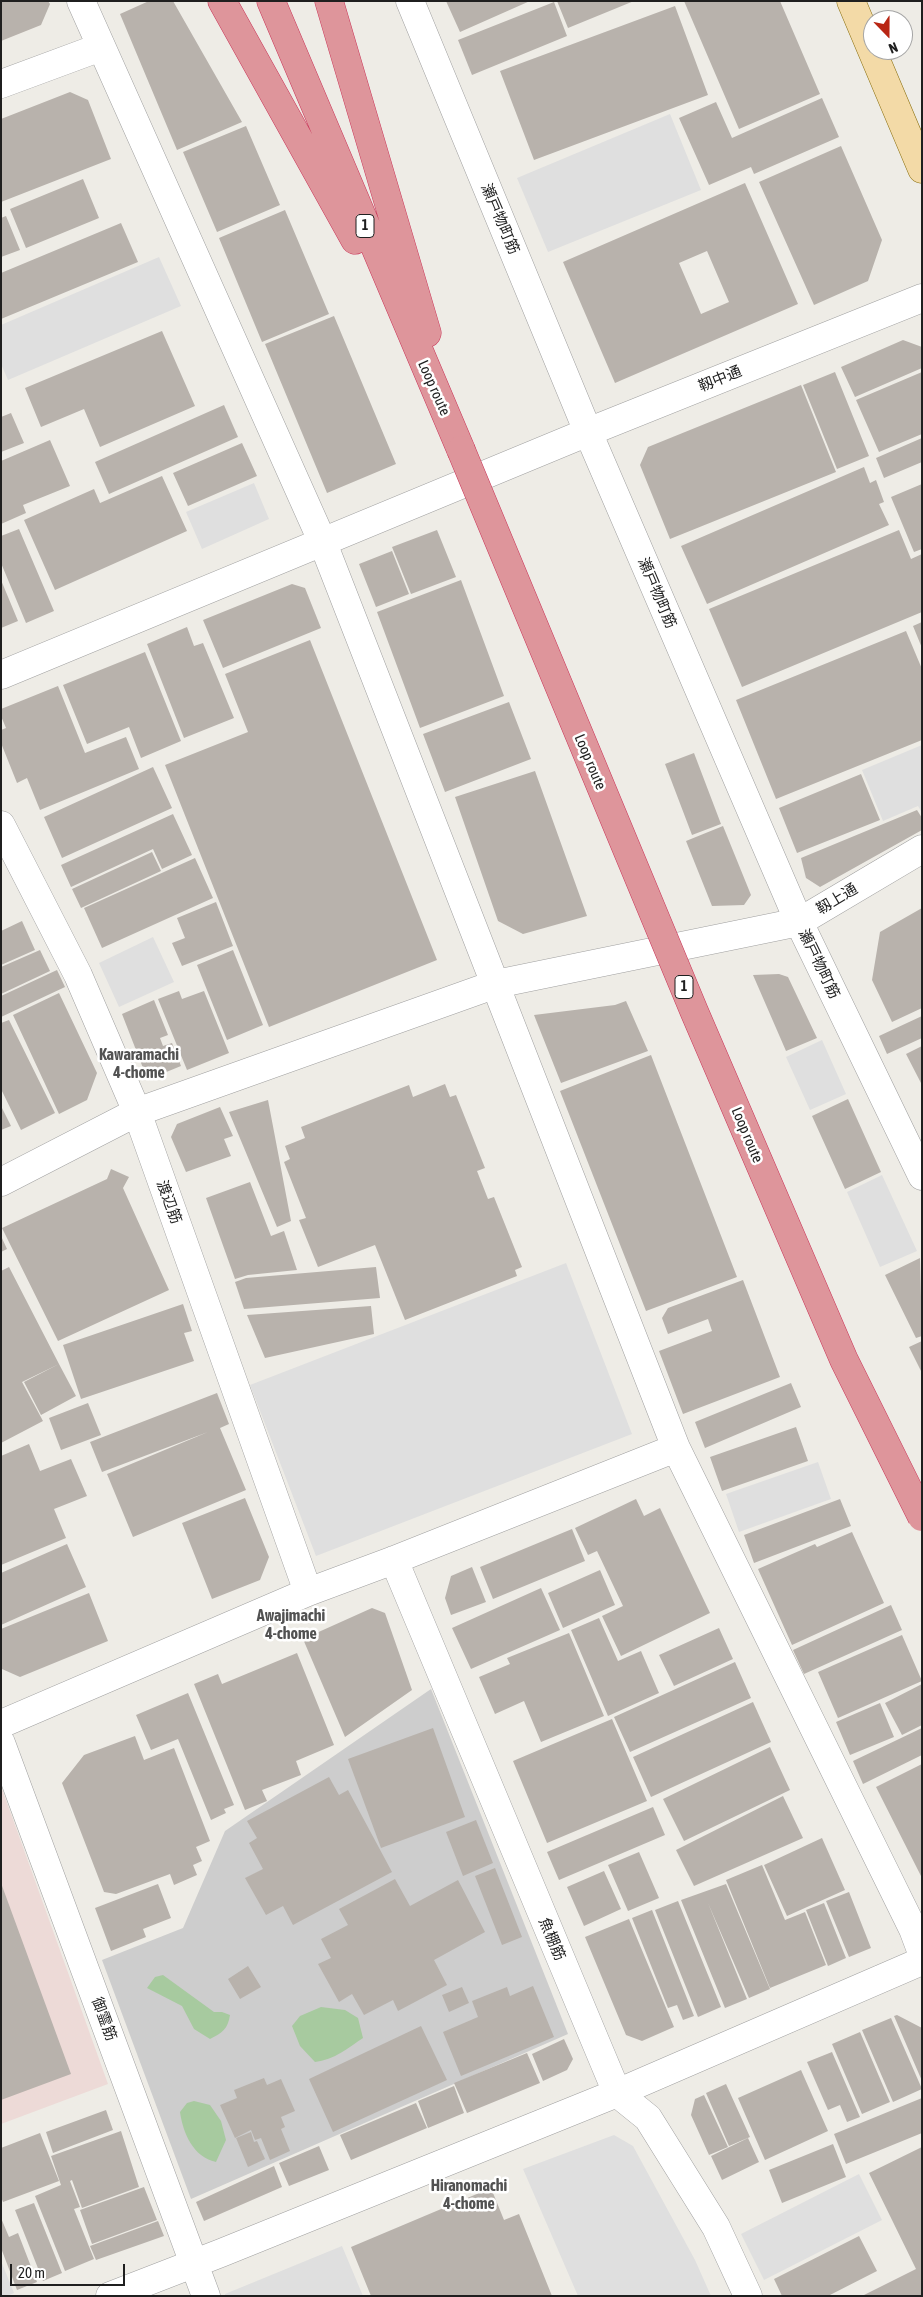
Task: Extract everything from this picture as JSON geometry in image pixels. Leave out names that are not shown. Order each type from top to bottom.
[{"type":"highway","name":"1","points":[[222,1],[420,358]]},
{"type":"highway","name":"Loop route","points":[[271,1],[420,358],[461,450],[690,1002],[844,1360],[922,1517]]},
{"type":"highway","points":[[329,1],[461,450]]},
{"type":"main road","points":[[851,1],[922,169]]},
{"type":"street","points":[[82,1],[323,543],[676,1448],[913,1929],[922,1953]]},
{"type":"street","name":"瀬戸物町筋","points":[[410,1],[588,432],[799,922],[922,1176]]},
{"type":"street","points":[[1,84],[101,47]]},
{"type":"street","name":"靱中通","points":[[1,675],[588,432],[922,298]]},
{"type":"street","name":"渡辺筋","points":[[1,825],[78,975],[137,1112],[308,1592]]},
{"type":"street","name":"靱上通","points":[[1,1182],[137,1112],[496,984],[799,922],[922,849]]},
{"type":"street","points":[[1,1724],[308,1592],[394,1560],[676,1448]]},
{"type":"street","name":"魚棚筋","points":[[394,1560],[617,2093],[648,2118],[716,2227],[748,2296]]},
{"type":"street","name":"御霊筋","points":[[1,1744],[206,2296]]},
{"type":"street","points":[[110,2296],[617,2093],[922,1961]]},
{"type":"shaded area","points":[[670,114],[701,190],[548,252],[517,178]]},
{"type":"shaded area","points":[[159,257],[181,306],[8,380],[1,364],[1,325]]},
{"type":"shaded area","points":[[254,483],[269,519],[202,549],[186,512]]},
{"type":"shaded area","points":[[922,745],[922,813],[918,806],[883,821],[862,770]]},
{"type":"shaded area","points":[[153,937],[174,982],[119,1007],[99,963]]},
{"type":"shaded area","points":[[822,1040],[846,1094],[810,1110],[786,1057]]},
{"type":"shaded area","points":[[882,1175],[917,1251],[880,1267],[847,1192]]},
{"type":"shaded area","points":[[566,1263],[632,1434],[316,1556],[250,1385]]},
{"type":"shaded area","points":[[818,1462],[831,1499],[739,1532],[726,1494]]},
{"type":"shaded area","points":[[431,1689],[568,2034],[191,2199],[102,1960],[183,1928],[225,1831]]},
{"type":"shaded area","points":[[1,1786],[108,2084],[1,2124]]},
{"type":"shaded area","points":[[614,2135],[633,2146],[695,2260],[711,2296],[578,2296],[523,2169]]},
{"type":"shaded area","points":[[859,2174],[882,2220],[764,2280],[741,2234]]},
{"type":"shaded area","points":[[342,2246],[363,2296],[225,2296],[225,2294]]},
{"type":"shaded area","points":[[1,2261],[14,2293],[7,2296],[1,2296]]},
{"type":"green space","points":[[163,1975],[214,2012],[230,2015],[224,2030],[210,2039],[194,2029],[182,2006],[147,1988],[155,1977]]},
{"type":"green space","points":[[321,2007],[345,2010],[358,2018],[363,2038],[335,2056],[315,2062],[300,2046],[292,2026],[300,2016]]},
{"type":"green space","points":[[194,2101],[210,2105],[221,2121],[226,2140],[216,2162],[195,2150],[184,2128],[180,2112],[187,2103]]},
{"type":"building","points":[[1,1],[48,1],[50,4],[41,25],[1,41]]},
{"type":"building","points":[[149,1],[173,1],[242,122],[177,150],[120,14]]},
{"type":"building","points":[[446,1],[530,1],[460,32]]},
{"type":"building","points":[[557,1],[634,1],[568,28]]},
{"type":"building","points":[[684,1],[780,1],[820,94],[739,129]]},
{"type":"building","points":[[554,2],[567,36],[472,75],[458,40]]},
{"type":"building","points":[[675,6],[708,95],[534,160],[500,71]]},
{"type":"building","points":[[70,92],[88,100],[111,159],[1,202],[1,119]]},
{"type":"building","points":[[822,98],[839,137],[754,174],[751,167],[709,185],[679,118],[716,102],[732,138]]},
{"type":"building","points":[[246,126],[280,205],[217,232],[183,152]]},
{"type":"building","points":[[841,146],[882,240],[868,281],[814,305],[759,182]]},
{"type":"building","points":[[83,179],[99,218],[26,248],[10,209]]},
{"type":"building","points":[[745,183],[798,304],[615,383],[563,262]],"holes":[[[707,251],[729,302],[701,314],[679,263]]]},
{"type":"building","points":[[285,210],[329,314],[262,342],[219,238]]},
{"type":"building","points":[[6,216],[20,250],[1,257],[1,218]]},
{"type":"building","points":[[121,223],[138,262],[1,319],[1,273]]},
{"type":"building","points":[[334,316],[396,464],[327,493],[265,344]]},
{"type":"building","points":[[162,331],[195,406],[100,447],[84,409],[41,427],[25,388]]},
{"type":"building","points":[[903,340],[922,347],[922,368],[855,397],[841,367]]},
{"type":"building","points":[[835,372],[869,456],[837,469],[803,385]]},
{"type":"building","points":[[922,372],[922,434],[879,452],[856,400]]},
{"type":"building","points":[[801,385],[836,472],[670,539],[640,465],[648,447]]},
{"type":"building","points":[[224,405],[238,437],[109,494],[95,462]]},
{"type":"building","points":[[11,413],[24,443],[1,452],[1,417]]},
{"type":"building","points":[[922,438],[922,462],[884,478],[876,458]]},
{"type":"building","points":[[50,440],[70,486],[23,505],[26,513],[1,524],[1,461]]},
{"type":"building","points":[[242,443],[257,476],[188,506],[173,473]]},
{"type":"building","points":[[864,467],[870,483],[876,480],[884,502],[879,504],[889,525],[707,604],[681,546]]},
{"type":"building","points":[[162,476],[187,531],[55,590],[24,520],[94,489],[100,503]]},
{"type":"building","points":[[922,484],[922,549],[914,552],[891,497]]},
{"type":"building","points":[[19,529],[54,611],[26,623],[1,563],[1,536]]},
{"type":"building","points":[[437,530],[456,577],[411,594],[392,547]]},
{"type":"building","points":[[899,530],[911,559],[922,554],[922,612],[742,687],[709,609]]},
{"type":"building","points":[[392,551],[409,594],[376,607],[359,564]]},
{"type":"building","points":[[1,580],[18,621],[1,628]]},
{"type":"building","points":[[461,580],[504,696],[420,728],[377,612]]},
{"type":"building","points":[[292,584],[305,588],[321,628],[223,668],[203,620]]},
{"type":"building","points":[[922,622],[922,648],[913,626]]},
{"type":"building","points":[[187,627],[194,646],[203,643],[234,718],[184,738],[147,644]]},
{"type":"building","points":[[906,631],[922,669],[922,740],[776,799],[736,700]]},
{"type":"building","points":[[310,640],[437,960],[269,1027],[165,765],[248,732],[225,674]]},
{"type":"building","points":[[145,652],[181,741],[141,758],[129,727],[87,744],[63,685]]},
{"type":"building","points":[[58,686],[85,753],[126,737],[139,769],[40,810],[27,778],[17,783],[1,743],[1,730],[6,728],[1,716],[1,709]]},
{"type":"building","points":[[509,702],[531,759],[445,792],[423,734]]},
{"type":"building","points":[[694,753],[721,824],[692,835],[665,764]]},
{"type":"building","points":[[153,767],[172,808],[62,858],[44,817]]},
{"type":"building","points":[[535,771],[587,916],[523,934],[498,921],[455,797]]},
{"type":"building","points":[[861,774],[880,820],[797,853],[779,808]]},
{"type":"building","points":[[917,810],[922,818],[922,830],[820,887],[806,878],[801,858]]},
{"type":"building","points":[[173,814],[192,855],[162,869],[153,849],[71,887],[61,865]]},
{"type":"building","points":[[723,826],[751,895],[744,905],[712,906],[686,841]]},
{"type":"building","points":[[152,852],[161,871],[81,908],[72,889]]},
{"type":"building","points":[[195,858],[213,898],[102,948],[84,908]]},
{"type":"building","points":[[216,902],[233,946],[182,966],[172,943],[185,938],[177,918]]},
{"type":"building","points":[[922,908],[922,1008],[892,1022],[872,980],[880,932]]},
{"type":"building","points":[[22,921],[35,950],[1,965],[1,931]]},
{"type":"building","points":[[40,950],[50,971],[1,994],[1,967]]},
{"type":"building","points":[[233,950],[263,1025],[227,1040],[197,965]]},
{"type":"building","points":[[57,970],[65,987],[1,1017],[1,996]]},
{"type":"building","points":[[779,974],[788,977],[817,1038],[786,1051],[753,975]]},
{"type":"building","points":[[179,991],[182,999],[204,991],[229,1053],[187,1070],[158,999]]},
{"type":"building","points":[[59,993],[97,1073],[87,1100],[59,1114],[13,1015]]},
{"type":"building","points":[[154,1000],[168,1035],[160,1038],[163,1046],[172,1043],[181,1066],[159,1075],[143,1068],[122,1014]]},
{"type":"building","points":[[626,1001],[648,1051],[561,1083],[534,1015],[615,1005]]},
{"type":"building","points":[[922,1016],[922,1038],[887,1054],[879,1036]]},
{"type":"building","points":[[9,1020],[55,1113],[21,1130],[1,1089],[1,1023]]},
{"type":"building","points":[[922,1046],[922,1085],[906,1054]]},
{"type":"building","points":[[651,1055],[737,1277],[646,1311],[560,1091]]},
{"type":"building","points":[[445,1084],[450,1097],[456,1095],[485,1168],[477,1171],[488,1199],[494,1197],[522,1267],[515,1270],[517,1276],[405,1320],[375,1245],[318,1267],[299,1220],[306,1218],[284,1162],[290,1159],[285,1146],[305,1138],[301,1127],[409,1085],[413,1097]]},
{"type":"building","points":[[848,1099],[881,1172],[845,1189],[812,1116]]},
{"type":"building","points":[[268,1100],[291,1221],[277,1227],[229,1112]]},
{"type":"building","points":[[1,1106],[11,1126],[1,1130]]},
{"type":"building","points":[[220,1107],[233,1136],[224,1139],[231,1156],[186,1172],[171,1137],[177,1124]]},
{"type":"building","points":[[111,1169],[129,1177],[123,1188],[169,1290],[58,1341],[2,1228],[107,1179]]},
{"type":"building","points":[[250,1182],[271,1236],[284,1231],[297,1270],[248,1275],[235,1279],[206,1198]]},
{"type":"building","points":[[1,1236],[7,1249],[1,1252]]},
{"type":"building","points":[[920,1258],[922,1336],[916,1338],[885,1275]]},
{"type":"building","points":[[9,1267],[59,1364],[22,1382],[43,1421],[1,1443],[1,1271]]},
{"type":"building","points":[[376,1267],[380,1298],[244,1309],[235,1282],[246,1278]]},
{"type":"building","points":[[743,1280],[780,1377],[683,1414],[659,1351],[712,1331],[708,1319],[668,1334],[662,1318],[668,1308]]},
{"type":"building","points":[[183,1304],[192,1331],[184,1333],[194,1361],[81,1399],[63,1345]]},
{"type":"building","points":[[371,1306],[374,1334],[265,1358],[247,1315]]},
{"type":"building","points":[[922,1341],[922,1373],[909,1347]]},
{"type":"building","points":[[59,1364],[76,1396],[41,1415],[24,1382]]},
{"type":"building","points":[[791,1383],[801,1407],[705,1448],[695,1422]]},
{"type":"building","points":[[217,1393],[229,1424],[220,1428],[246,1490],[133,1537],[107,1474],[208,1432],[102,1472],[90,1442]]},
{"type":"building","points":[[88,1403],[101,1435],[61,1450],[49,1418]]},
{"type":"building","points":[[796,1427],[808,1461],[722,1491],[710,1457]]},
{"type":"building","points":[[29,1444],[40,1471],[71,1459],[87,1496],[54,1509],[66,1538],[1,1565],[1,1456]]},
{"type":"building","points":[[245,1498],[269,1557],[260,1580],[212,1599],[182,1523]]},
{"type":"building","points":[[636,1499],[644,1516],[660,1508],[710,1613],[621,1656],[602,1616],[623,1606],[597,1551],[588,1555],[575,1528]]},
{"type":"building","points":[[840,1499],[851,1526],[754,1563],[744,1535]]},
{"type":"building","points":[[572,1529],[585,1561],[493,1599],[480,1567]]},
{"type":"building","points":[[852,1532],[884,1603],[792,1645],[758,1569],[815,1544],[817,1547]]},
{"type":"building","points":[[67,1544],[86,1587],[1,1625],[1,1573]]},
{"type":"building","points":[[472,1567],[486,1602],[451,1615],[445,1598],[451,1576]]},
{"type":"building","points":[[600,1570],[615,1605],[563,1628],[548,1593]]},
{"type":"building","points":[[541,1588],[560,1630],[471,1669],[452,1628]]},
{"type":"building","points":[[89,1593],[108,1641],[20,1677],[2,1669],[1,1629]]},
{"type":"building","points":[[891,1605],[902,1630],[804,1674],[793,1650]]},
{"type":"building","points":[[372,1608],[385,1613],[412,1690],[345,1737],[303,1639]]},
{"type":"building","points":[[599,1618],[618,1661],[641,1651],[659,1693],[608,1716],[571,1630]]},
{"type":"building","points":[[719,1628],[733,1659],[674,1686],[659,1655]]},
{"type":"building","points":[[569,1633],[604,1716],[541,1742],[524,1701],[495,1714],[479,1677],[510,1664],[507,1658]]},
{"type":"building","points":[[902,1635],[922,1681],[838,1718],[818,1672]]},
{"type":"building","points":[[297,1653],[334,1745],[296,1761],[301,1775],[262,1790],[267,1801],[245,1810],[194,1684],[218,1674],[222,1684]]},
{"type":"building","points":[[735,1662],[751,1698],[630,1752],[614,1717]]},
{"type":"building","points":[[922,1684],[922,1725],[902,1735],[885,1703]]},
{"type":"building","points":[[188,1693],[234,1805],[224,1809],[226,1813],[211,1820],[178,1739],[151,1750],[136,1715]]},
{"type":"building","points":[[753,1702],[771,1742],[651,1797],[633,1757]]},
{"type":"building","points":[[880,1703],[894,1737],[850,1755],[836,1722]]},
{"type":"building","points":[[612,1719],[647,1801],[547,1843],[513,1761]]},
{"type":"building","points":[[433,1728],[465,1817],[381,1848],[348,1759]]},
{"type":"building","points":[[922,1728],[922,1755],[863,1784],[853,1761]]},
{"type":"building","points":[[135,1736],[144,1760],[174,1748],[210,1841],[196,1847],[202,1861],[193,1865],[197,1875],[174,1885],[170,1874],[116,1894],[104,1892],[62,1783],[84,1755]]},
{"type":"building","points":[[770,1747],[790,1790],[684,1841],[663,1799]]},
{"type":"building","points":[[922,1764],[922,1878],[876,1787]]},
{"type":"building","points":[[329,1777],[339,1795],[348,1790],[392,1872],[293,1925],[283,1906],[266,1915],[245,1878],[263,1869],[249,1843],[257,1838],[247,1821]]},
{"type":"building","points":[[783,1796],[803,1838],[694,1886],[676,1850]]},
{"type":"building","points":[[653,1807],[665,1835],[559,1880],[547,1852]]},
{"type":"building","points":[[476,1820],[493,1863],[463,1876],[446,1832]]},
{"type":"building","points":[[822,1838],[845,1890],[787,1916],[764,1865]]},
{"type":"building","points":[[639,1852],[659,1898],[628,1911],[608,1865]]},
{"type":"building","points":[[762,1865],[785,1920],[805,1912],[826,1965],[770,1988],[726,1880]]},
{"type":"building","points":[[495,1868],[522,1937],[502,1945],[475,1876]]},
{"type":"building","points":[[604,1871],[621,1909],[584,1926],[567,1887]]},
{"type":"building","points":[[395,1879],[410,1906],[458,1880],[485,1932],[434,1960],[447,1985],[398,2011],[393,2000],[364,2015],[352,1994],[339,2002],[318,1964],[331,1958],[321,1939],[348,1925],[339,1909]]},
{"type":"building","points":[[1,1883],[71,2074],[1,2100]]},
{"type":"building","points":[[158,1884],[171,1918],[143,1929],[146,1937],[111,1951],[95,1908]]},
{"type":"building","points":[[726,1884],[770,1989],[749,1998],[708,1903],[747,1999],[725,2008],[681,1900]]},
{"type":"building","points":[[849,1892],[871,1948],[849,1957],[826,1901]]},
{"type":"building","points":[[678,1901],[721,2007],[698,2017],[655,1910]]},
{"type":"building","points":[[824,1903],[846,1958],[828,1966],[806,1910]]},
{"type":"building","points":[[652,1910],[694,2016],[683,2020],[677,2005],[668,2008],[632,1918]]},
{"type":"building","points":[[629,1919],[674,2027],[642,2041],[626,2035],[585,1937]]},
{"type":"building","points":[[248,1966],[261,1987],[240,1999],[228,1979]]},
{"type":"building","points":[[533,1986],[554,2037],[461,2076],[443,2032],[478,2017],[472,2001],[507,1987],[510,1996]]},
{"type":"building","points":[[462,1987],[469,2003],[449,2012],[442,1995]]},
{"type":"building","points":[[897,2015],[922,2028],[922,2081],[894,2016]]},
{"type":"building","points":[[891,2018],[922,2089],[893,2102],[862,2030]]},
{"type":"building","points":[[421,2026],[447,2080],[333,2132],[309,2079]]},
{"type":"building","points":[[860,2032],[890,2102],[862,2114],[832,2044]]},
{"type":"building","points":[[564,2039],[573,2059],[567,2070],[543,2081],[532,2054]]},
{"type":"building","points":[[832,2052],[860,2117],[847,2122],[840,2105],[828,2110],[807,2062]]},
{"type":"building","points":[[527,2053],[540,2083],[467,2113],[454,2083]]},
{"type":"building","points":[[801,2070],[828,2131],[765,2160],[738,2098]]},
{"type":"building","points":[[264,2078],[267,2085],[281,2079],[295,2111],[281,2117],[285,2127],[281,2129],[290,2151],[270,2160],[261,2138],[255,2140],[251,2130],[235,2138],[220,2105],[237,2098],[234,2090]]},
{"type":"building","points":[[726,2084],[750,2137],[729,2146],[706,2093]]},
{"type":"building","points":[[454,2086],[464,2113],[428,2128],[418,2101]]},
{"type":"building","points":[[704,2095],[728,2147],[709,2155],[691,2115],[695,2099]]},
{"type":"building","points":[[922,2098],[922,2133],[846,2164],[834,2134]]},
{"type":"building","points":[[416,2103],[427,2128],[351,2160],[340,2135]]},
{"type":"building","points":[[106,2110],[113,2130],[53,2153],[46,2132]]},
{"type":"building","points":[[121,2131],[139,2187],[82,2208],[72,2180],[70,2181],[80,2207],[74,2209],[94,2259],[65,2271],[35,2196],[61,2185],[51,2156]]},
{"type":"building","points":[[251,2132],[254,2142],[257,2141],[265,2159],[248,2167],[236,2138]]},
{"type":"building","points":[[40,2133],[59,2181],[3,2202],[1,2197],[1,2148]]},
{"type":"building","points":[[748,2138],[759,2162],[722,2180],[711,2156]]},
{"type":"building","points":[[833,2144],[846,2177],[782,2203],[769,2170]]},
{"type":"building","points":[[319,2146],[329,2170],[289,2186],[279,2163]]},
{"type":"building","points":[[922,2147],[922,2296],[862,2296],[916,2269],[869,2173]]},
{"type":"building","points":[[274,2166],[282,2187],[204,2221],[196,2202]]},
{"type":"building","points":[[144,2187],[157,2220],[92,2244],[80,2210]]},
{"type":"building","points":[[491,2188],[504,2220],[519,2214],[552,2296],[371,2296],[351,2247]]},
{"type":"building","points":[[34,2203],[62,2273],[43,2281],[15,2210]]},
{"type":"building","points":[[1,2218],[9,2237],[18,2233],[37,2282],[17,2290],[1,2248]]},
{"type":"building","points":[[158,2221],[164,2236],[96,2260],[90,2246]]},
{"type":"building","points":[[859,2236],[877,2271],[828,2296],[782,2296],[774,2279]]},
{"type":"district","name":"Kawaramachi 4-chome","points":[[139,1064]]},
{"type":"district","name":"Awajimachi 4-chome","points":[[291,1625]]},
{"type":"district","name":"Hiranomachi 4-chome","points":[[469,2195]]}]
